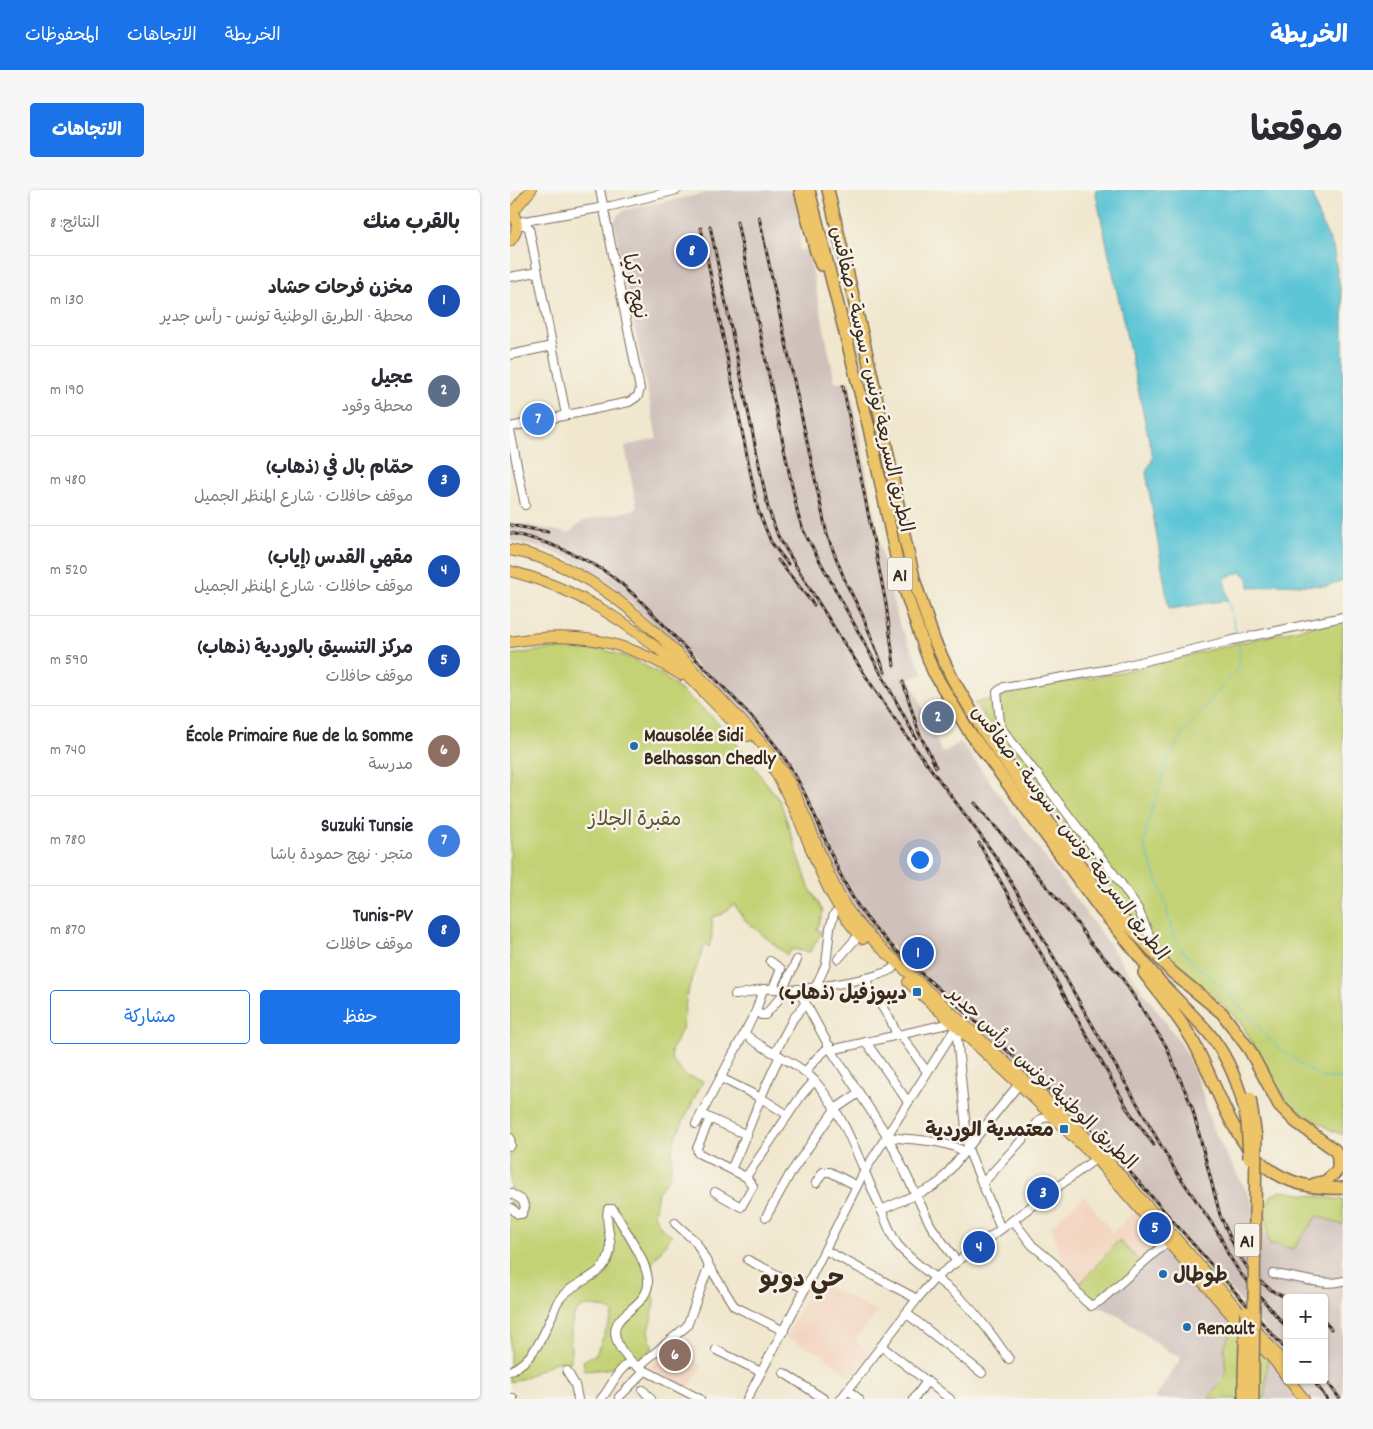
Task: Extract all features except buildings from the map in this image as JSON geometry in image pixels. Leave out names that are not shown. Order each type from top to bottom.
[{"type":"highway","name":"الطريق السريعة تونس - سوسة - صفاقس","points":[[828,190],[872,376],[905,540],[926,618],[934,640],[952,678],[982,729],[1024,785],[1106,909]]},
{"type":"highway","points":[[833,190],[838,214],[838,236]]},
{"type":"highway","name":"الطريق السريعة تونس - سوسة - صفاقس","points":[[802,192],[831,281],[870,428],[900,574],[914,621],[933,671],[968,730],[1106,909],[1151,962],[1213,1027],[1239,1066],[1256,1137],[1249,1379],[1244,1399]]},
{"type":"highway","points":[[1106,909],[1135,931],[1172,972],[1222,1013],[1249,1049],[1279,1105],[1296,1122],[1335,1150],[1338,1157],[1338,1170],[1326,1181],[1308,1185]]},
{"type":"highway","points":[[1106,909],[1105,920],[1117,939],[1173,1011],[1192,1040],[1226,1113],[1239,1138],[1251,1154],[1281,1176],[1296,1182],[1323,1188],[1343,1188]]},
{"type":"highway","points":[[1296,1122],[1343,1145]]},
{"type":"highway","name":"الطريق السريعة تونس - سوسة - صفاقس","points":[[1249,1379],[1253,1399]]},
{"type":"main road","points":[[510,241],[516,232],[513,215],[522,190]]},
{"type":"main road","points":[[513,215],[531,190]]},
{"type":"main road","name":"الطريق الوطنية تونس - رأس جدير","points":[[510,550],[553,563],[586,579],[646,623],[691,667],[748,728],[778,765],[795,794],[828,872],[846,907],[863,929],[1018,1084],[1099,1156],[1283,1362]]},
{"type":"main road","name":"الطريق الوطنية تونس - رأس جدير","points":[[510,571],[564,590],[610,615],[651,643],[700,687],[749,737],[772,766],[792,806],[830,894],[859,934],[893,968],[1079,1130],[1168,1241],[1283,1372]]},
{"type":"main road","points":[[510,642],[555,637],[602,640],[635,650],[652,658],[700,687]]},
{"type":"main road","points":[[1292,1384],[1304,1399]]},
{"type":"main road","points":[[1299,1384],[1310,1399]]},
{"type":"street","name":"نهج تركيا","points":[[566,415],[629,402],[636,399],[640,389],[600,190]]},
{"type":"street","points":[[513,215],[604,208],[672,191]]},
{"type":"street","points":[[513,215],[528,227],[566,415],[510,429],[525,505]]},
{"type":"street","points":[[510,277],[537,272]]},
{"type":"street","points":[[510,355],[552,346]]},
{"type":"street","points":[[1151,939],[1138,909],[1120,882],[1000,726],[997,695],[999,689],[1112,669],[1233,640],[1343,617]]},
{"type":"street","points":[[1024,785],[1037,773]]},
{"type":"street","points":[[816,986],[826,964],[830,928],[834,914]]},
{"type":"street","points":[[838,959],[859,934]]},
{"type":"street","points":[[756,1011],[761,1015],[765,1015],[785,990],[797,960]]},
{"type":"street","points":[[770,961],[781,969],[773,988]]},
{"type":"street","points":[[735,995],[763,989],[785,990],[844,983],[884,974],[893,968]]},
{"type":"street","points":[[864,978],[899,1035],[927,1072]]},
{"type":"street","points":[[696,1124],[756,1011],[763,989]]},
{"type":"street","points":[[798,989],[830,1048],[887,1136],[931,1226],[957,1262]]},
{"type":"street","points":[[731,1168],[747,1135],[777,1055],[793,1019],[805,1004]]},
{"type":"street","points":[[805,1072],[816,1059],[830,1048],[956,1023]]},
{"type":"street","points":[[747,1399],[784,1331],[864,1172],[956,1023]]},
{"type":"street","points":[[956,1023],[966,1151],[1001,1229]]},
{"type":"street","points":[[744,1033],[762,1047],[805,1072],[814,1081],[835,1109],[897,1244],[908,1257],[960,1298],[972,1310],[1009,1358]]},
{"type":"street","points":[[866,1042],[908,1102]]},
{"type":"street","points":[[721,1078],[761,1098],[788,1115]]},
{"type":"street","points":[[746,1177],[788,1115],[814,1081]]},
{"type":"street","points":[[881,1210],[931,1188],[941,1181],[1018,1084]]},
{"type":"street","points":[[766,1218],[790,1174],[835,1109],[859,1093]]},
{"type":"street","points":[[701,1114],[747,1135]]},
{"type":"street","points":[[982,1184],[1041,1119],[1052,1116]]},
{"type":"street","points":[[710,1118],[697,1148],[698,1153],[731,1168],[746,1177],[753,1186],[741,1207],[715,1192]]},
{"type":"street","points":[[887,1136],[943,1144],[966,1151]]},
{"type":"street","points":[[510,1138],[510,1146]]},
{"type":"street","points":[[841,1399],[917,1298],[935,1278],[1099,1156]]},
{"type":"street","points":[[816,1183],[823,1172],[830,1172],[857,1186]]},
{"type":"street","points":[[510,1193],[522,1200],[525,1207],[522,1214],[518,1214],[511,1208]]},
{"type":"street","points":[[510,1371],[520,1367],[539,1345],[558,1301],[568,1290],[602,1269],[610,1254],[606,1217],[608,1209],[613,1209],[647,1272],[648,1284],[645,1295],[639,1304],[616,1323],[614,1334],[619,1346],[638,1367],[700,1399]]},
{"type":"street","points":[[1013,1220],[1032,1245],[1055,1264],[1083,1299],[1091,1306],[1100,1302],[1168,1241]]},
{"type":"street","points":[[675,1223],[696,1242],[734,1306],[784,1331]]},
{"type":"street","points":[[825,1250],[917,1298]]},
{"type":"street","points":[[748,1260],[805,1290]]},
{"type":"street","points":[[619,1397],[638,1367],[687,1326],[709,1266]]},
{"type":"street","points":[[1274,1274],[1336,1283],[1343,1281]]},
{"type":"street","points":[[906,1313],[982,1373]]},
{"type":"street","points":[[882,1346],[950,1399]]},
{"type":"street","points":[[716,1350],[761,1372]]},
{"type":"street","points":[[601,1399],[621,1370],[638,1367]]},
{"type":"street","points":[[567,1371],[575,1384],[578,1399]]},
{"type":"street","points":[[784,1373],[824,1399]]},
{"type":"street","points":[[914,1399],[927,1381]]},
{"type":"street","points":[[643,1390],[651,1399]]},
{"type":"street","points":[[848,1390],[859,1399]]},
{"type":"shaded area","points":[[722,190],[796,190],[802,219],[799,250],[808,250],[835,382],[849,381],[887,580],[900,626],[924,674],[910,679],[942,753],[961,742],[1175,1035],[1186,1052],[1201,1089],[1213,1130],[1254,1205],[1271,1246],[1273,1244],[1293,1249],[1317,1216],[1343,1225],[1343,1399],[1265,1399],[1266,1330],[1100,1141],[863,920],[849,900],[831,865],[796,783],[760,731],[731,700],[613,585],[598,574],[566,557],[542,548],[510,541],[510,522],[569,533],[583,521],[637,509],[625,446],[657,439],[614,223],[618,215],[624,210]]},
{"type":"shaded area","points":[[1084,1196],[1112,1233],[1138,1209],[1166,1242],[1142,1264],[1118,1240],[1078,1286],[1064,1266],[1051,1226]]},
{"type":"shaded area","points":[[1166,1242],[1238,1325],[1228,1338],[1226,1373],[1209,1399],[1154,1399],[1180,1360],[1180,1357],[1168,1351],[1116,1314],[1091,1303]]},
{"type":"shaded area","points":[[814,1280],[878,1312],[855,1339],[870,1356],[852,1378],[821,1353],[786,1338]]},
{"type":"shaded area","points":[[674,1344],[702,1366],[689,1389],[649,1367]]},
{"type":"green space","points":[[1343,619],[1343,1135],[1291,1106],[1265,1067],[1243,1026],[1199,983],[1159,952],[974,703],[1001,698],[1013,691],[1113,674]]},
{"type":"green space","name":"مقبرة الجلاز","points":[[571,648],[602,649],[634,660],[661,674],[709,714],[733,739],[780,801],[809,887],[823,911],[817,930],[822,932],[810,952],[792,949],[787,955],[745,920],[734,904],[723,914],[712,917],[712,936],[709,947],[704,946],[687,994],[682,1029],[671,1051],[672,1061],[686,1076],[703,1081],[676,1136],[672,1150],[671,1174],[658,1192],[654,1215],[662,1229],[672,1235],[652,1263],[654,1308],[648,1331],[653,1349],[634,1361],[606,1369],[585,1371],[583,1361],[596,1354],[614,1312],[587,1306],[579,1310],[574,1316],[571,1336],[571,1362],[555,1362],[524,1378],[510,1382],[510,655]]},
{"type":"green space","points":[[1282,1191],[1343,1200],[1343,1225],[1317,1216],[1293,1249],[1273,1244],[1271,1247],[1264,1209],[1272,1195]]},
{"type":"green space","points":[[1119,1240],[1142,1264],[1103,1300],[1091,1303],[1078,1286]]},
{"type":"green space","points":[[1238,1325],[1267,1357],[1265,1399],[1209,1399],[1226,1373],[1224,1348],[1228,1338]]},
{"type":"water","points":[[1095,190],[1312,190],[1318,215],[1333,247],[1343,307],[1343,580],[1326,586],[1276,584],[1258,588],[1249,587],[1248,578],[1241,572],[1224,578],[1228,600],[1169,609],[1146,472],[1153,458]]},
{"type":"waterway","points":[[1228,600],[1237,636]]},
{"type":"waterway","points":[[1239,643],[1240,656],[1236,671],[1187,728],[1170,755],[1147,825],[1144,846],[1164,897],[1172,933],[1180,948],[1198,967],[1216,981],[1276,1046],[1323,1078],[1343,1078]]},
{"type":"railway","points":[[759,217],[827,535],[885,672]]},
{"type":"railway","points":[[737,222],[798,515],[803,530],[916,738]]},
{"type":"railway","points":[[710,226],[768,508],[778,536],[839,635],[887,707],[1000,863],[1175,1170],[1211,1222],[1240,1273],[1283,1323]]},
{"type":"railway","points":[[701,228],[758,510],[771,542],[788,564]]},
{"type":"railway","points":[[843,386],[886,604],[894,665]]},
{"type":"railway","points":[[510,525],[548,532]]},
{"type":"railway","points":[[510,533],[534,539],[570,552],[603,570],[627,588],[649,609],[745,709],[782,754],[792,770],[811,806],[844,881],[865,916],[874,927],[905,959],[1014,1057],[1101,1139],[1283,1346]]},
{"type":"railway","points":[[778,560],[814,605]]},
{"type":"railway","points":[[903,682],[919,733],[936,767]]},
{"type":"railway","points":[[975,803],[1072,916],[1090,942],[1120,975],[1166,1046],[1192,1107],[1220,1215],[1237,1252],[1253,1276],[1274,1292],[1283,1296]]},
{"type":"railway","points":[[979,843],[1129,1111]]},
{"type":"railway","points":[[1125,1106],[1154,1145]]},
{"type":"railway","points":[[1328,1326],[1331,1329]]},
{"type":"railway","points":[[1328,1382],[1340,1399]]},
{"type":"railway","points":[[1316,1384],[1327,1399]]},
{"type":"place","name":"Tunis-PV","points":[[692,251]]},
{"type":"place","name":"Suzuki Tunsie","points":[[538,419]]},
{"type":"place","name":"عجيل","points":[[938,717]]},
{"type":"place","name":"Mausolée Sidi Belhassan Chedly","points":[[634,746]]},
{"type":"place","name":"مخزن فرحات حشاد","points":[[918,953]]},
{"type":"place","name":"ديبوزفيل (ذهاب)","points":[[917,992]]},
{"type":"place","name":"معتمدية الوردية","points":[[1064,1129]]},
{"type":"place","name":"حمّام بال في (ذهاب)","points":[[1043,1193]]},
{"type":"place","name":"مركز التنسيق بالوردية (ذهاب)","points":[[1155,1228]]},
{"type":"place","name":"مقهي القدس (إياب)","points":[[979,1247]]},
{"type":"place","name":"طوطال","points":[[1163,1274]]},
{"type":"place","name":"Renault","points":[[1187,1327]]},
{"type":"place","name":"École Primaire Rue de la Somme","points":[[675,1355]]},
{"type":"district","name":"حي دوبو","points":[[802,1277]]}]
